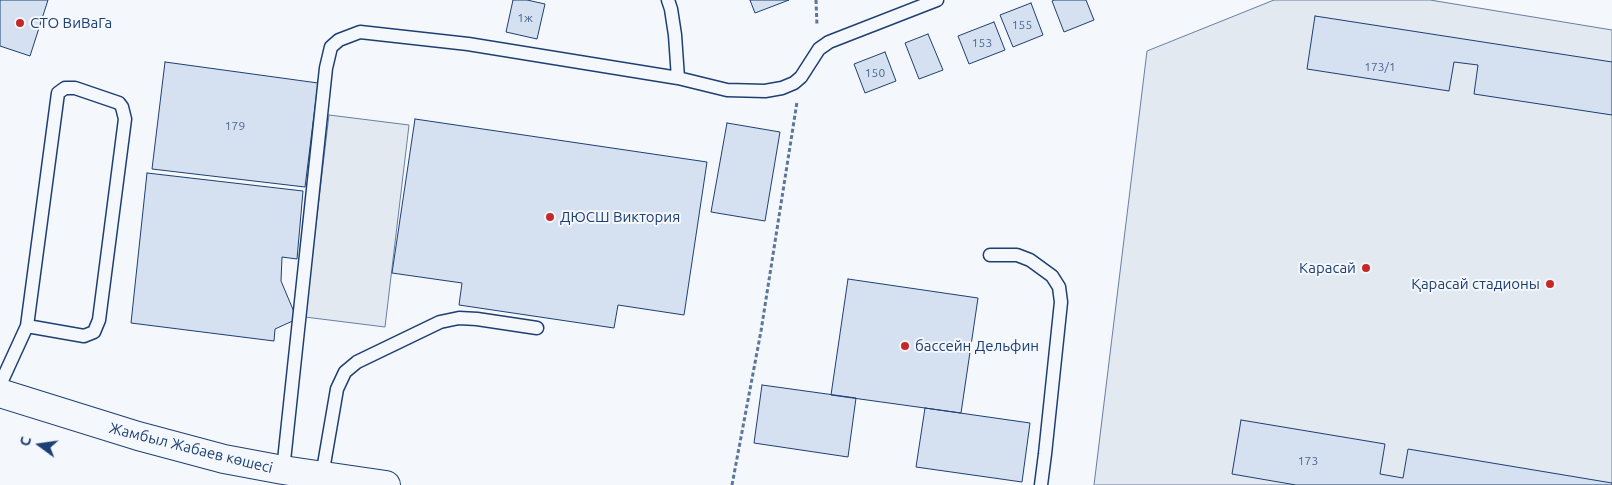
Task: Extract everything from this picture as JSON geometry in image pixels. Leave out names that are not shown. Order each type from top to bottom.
[{"type":"main road","name":"Жамбыл Жабаев көшесі","points":[[0,393],[138,436],[224,459],[283,470],[386,485]]},
{"type":"lane","points":[[668,0],[675,35],[678,78]]},
{"type":"lane","points":[[283,470],[324,83],[331,47],[339,40],[360,32],[468,44],[678,78],[727,90],[741,91],[782,88],[794,83],[801,77],[819,49],[824,45],[937,0]]},
{"type":"lane","points":[[0,385],[27,326],[58,93],[62,89],[75,88],[119,103],[122,107],[124,119],[99,320],[94,332],[84,336],[27,326]]},
{"type":"lane","points":[[990,255],[1017,255],[1030,260],[1052,276],[1059,287],[1061,302],[1046,454],[1041,485]]},
{"type":"lane","points":[[322,476],[337,389],[345,372],[357,362],[440,322],[459,318],[537,328]]},
{"type":"path","points":[[732,485],[761,331],[801,77]]},
{"type":"shaded area","name":"Карасай","points":[[1274,0],[1430,0],[1612,30],[1612,485],[1094,485],[1147,51]]},
{"type":"shaded area","points":[[329,115],[409,125],[385,327],[305,317]]},
{"type":"building","name":"СТО ВиВаГа","points":[[0,0],[48,0],[30,56],[0,46]]},
{"type":"building","points":[[513,0],[527,0],[545,4],[537,39],[506,32]]},
{"type":"building","points":[[750,0],[789,0],[755,13]]},
{"type":"building","points":[[1086,0],[1094,20],[1064,32],[1052,1]]},
{"type":"building","points":[[1031,3],[1043,35],[1013,47],[1000,15]]},
{"type":"building","points":[[1315,16],[1612,62],[1612,115],[1474,94],[1478,65],[1454,62],[1449,91],[1307,69]]},
{"type":"building","points":[[994,22],[1005,50],[969,64],[958,36]]},
{"type":"building","points":[[928,34],[943,70],[919,79],[905,43]]},
{"type":"building","points":[[885,52],[896,81],[865,93],[854,64]]},
{"type":"building","points":[[165,62],[318,83],[305,187],[152,169]]},
{"type":"building","name":"ДЮСШ Виктория","points":[[415,119],[707,162],[684,315],[618,305],[614,328],[459,305],[462,283],[392,273]]},
{"type":"building","points":[[727,123],[780,132],[765,221],[711,212]]},
{"type":"building","points":[[147,173],[303,191],[297,259],[282,257],[281,281],[297,319],[275,329],[274,341],[131,323]]},
{"type":"building","name":"бассейн Дельфин","points":[[848,279],[978,298],[961,413],[831,395]]},
{"type":"building","points":[[762,385],[856,398],[848,457],[754,443]]},
{"type":"building","points":[[925,408],[1030,423],[1022,482],[916,467]]},
{"type":"building","points":[[1241,420],[1385,444],[1380,474],[1403,478],[1408,449],[1612,483],[1612,485],[1296,485],[1232,474]]},
{"type":"place","name":"СТО ВиВаГа","points":[[20,23]]},
{"type":"place","name":"ДЮСШ Виктория","points":[[550,217]]},
{"type":"place","name":"Карасай","points":[[1366,268]]},
{"type":"place","name":"Қарасай стадионы","points":[[1550,284]]},
{"type":"place","name":"бассейн Дельфин","points":[[905,346]]}]
